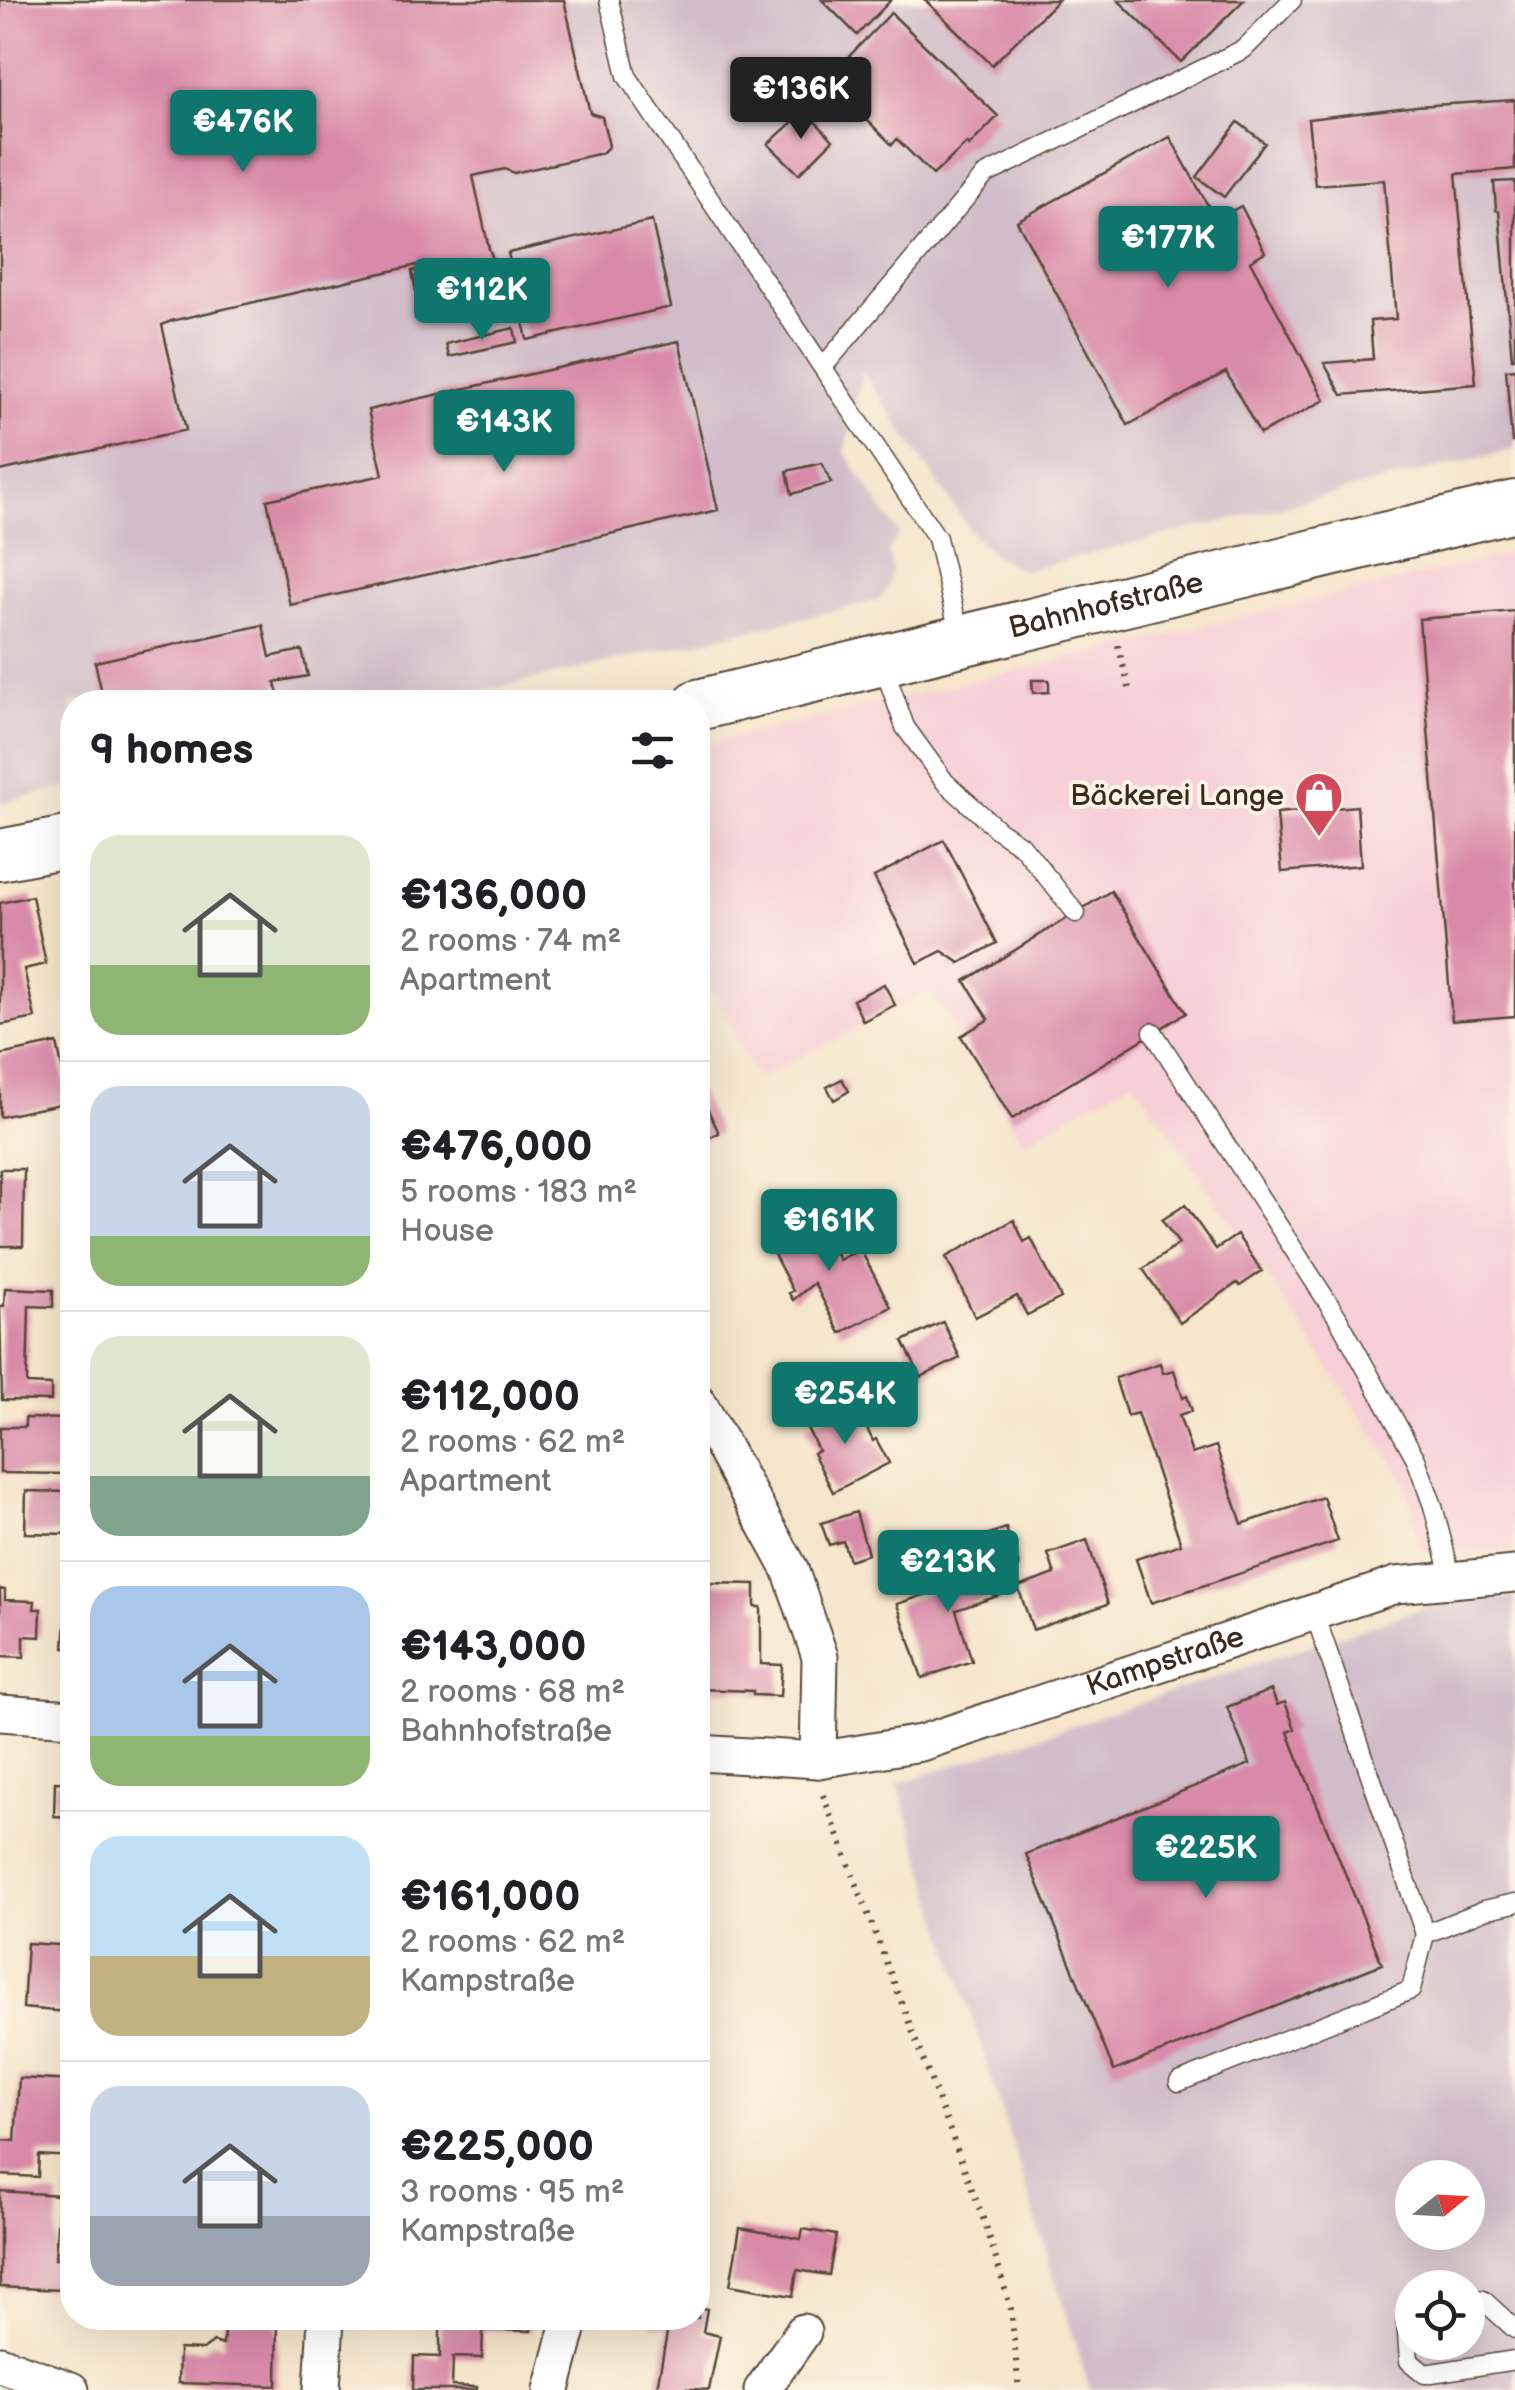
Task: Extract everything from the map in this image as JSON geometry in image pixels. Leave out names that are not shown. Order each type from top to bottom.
[{"type":"main road","name":"Bahnhofstraße","points":[[710,702],[1515,506]]},
{"type":"main road","points":[[0,856],[60,844]]},
{"type":"street","points":[[710,1423],[765,1521],[796,1587],[820,1658],[818,1760]]},
{"type":"street","name":"Kampstraße","points":[[710,1754],[818,1760],[921,1742],[1396,1585],[1515,1574]]},
{"type":"street","points":[[0,1714],[60,1717]]},
{"type":"street","points":[[322,2390],[325,2330]]},
{"type":"street","points":[[552,2390],[568,2330]]},
{"type":"street","points":[[762,2390],[803,2332]]},
{"type":"street","points":[[0,2364],[71,2390]]},
{"type":"lane","points":[[608,0],[627,76],[937,538],[962,642]]},
{"type":"lane","points":[[824,366],[985,175],[1244,49],[1292,0]]},
{"type":"lane","points":[[882,661],[905,727],[945,782],[998,830],[1022,846],[1076,912]]},
{"type":"lane","points":[[1153,1032],[1338,1318],[1408,1444],[1433,1506],[1452,1580]]},
{"type":"lane","points":[[1179,2082],[1412,1990],[1425,1934],[1314,1612]]},
{"type":"lane","points":[[1425,1934],[1484,1910],[1515,1903]]},
{"type":"lane","points":[[1485,2303],[1515,2329]]},
{"type":"lane","points":[[1409,2360],[1425,2374],[1515,2360]]},
{"type":"path","points":[[818,1760],[820,1786],[986,2226],[1011,2309],[1020,2390]]},
{"type":"shaded area","points":[[0,0],[1515,0],[1515,449],[1022,571],[975,538],[862,371],[845,453],[899,534],[888,551],[892,569],[880,600],[487,690],[60,690],[60,789],[0,803]]},
{"type":"shaded area","points":[[1515,553],[1515,1549],[1422,1553],[1405,1480],[1134,1079],[1023,1142],[931,991],[757,1079],[710,986],[710,743]]},
{"type":"shaded area","points":[[1515,1597],[1515,2390],[1090,2390],[898,1784],[1438,1603]]},
{"type":"building","points":[[0,0],[564,0],[590,113],[602,117],[609,146],[602,153],[514,173],[505,169],[473,176],[489,249],[501,277],[433,293],[426,263],[171,321],[162,325],[186,430],[0,471]]},
{"type":"building","points":[[822,0],[891,0],[857,35]]},
{"type":"building","points":[[925,0],[1058,0],[992,65]]},
{"type":"building","points":[[1118,0],[1244,0],[1181,62]]},
{"type":"building","points":[[891,13],[998,116],[933,175],[897,139],[892,145],[833,86],[839,81],[832,74]]},
{"type":"building","points":[[1515,100],[1515,169],[1456,174],[1476,384],[1342,395],[1324,363],[1373,359],[1370,321],[1396,319],[1384,180],[1315,185],[1308,119],[1416,106]]},
{"type":"building","points":[[805,111],[833,140],[799,174],[768,144]]},
{"type":"building","points":[[1238,122],[1265,143],[1224,197],[1197,177]]},
{"type":"building","points":[[1170,137],[1216,220],[1241,206],[1265,252],[1250,261],[1325,400],[1260,434],[1226,372],[1128,425],[1017,221]]},
{"type":"building","points":[[1515,181],[1515,358],[1512,358],[1494,182]]},
{"type":"building","points":[[652,221],[671,307],[527,340],[521,310],[506,313],[500,287],[515,283],[508,253]]},
{"type":"building","points":[[425,268],[431,293],[417,297],[412,271]]},
{"type":"building","points":[[514,328],[517,342],[449,357],[446,344]]},
{"type":"building","points":[[679,341],[718,510],[290,605],[267,500],[383,475],[368,410]]},
{"type":"building","points":[[1515,369],[1515,442],[1512,442],[1506,370]]},
{"type":"building","points":[[822,463],[831,483],[792,494],[787,471]]},
{"type":"building","points":[[1515,611],[1515,1016],[1452,1021],[1419,619]]},
{"type":"building","points":[[263,625],[270,657],[302,650],[308,676],[275,682],[277,690],[101,690],[95,662]]},
{"type":"building","points":[[1032,680],[1049,680],[1049,692],[1033,693]]},
{"type":"building","name":"Bäckerei Lange","points":[[1357,806],[1361,865],[1282,872],[1277,813]]},
{"type":"building","points":[[944,840],[997,943],[960,963],[942,951],[918,963],[874,877]]},
{"type":"building","points":[[1111,891],[1186,1013],[1012,1119],[961,1036],[989,1019],[965,981]]},
{"type":"building","points":[[32,896],[46,964],[24,969],[35,1018],[0,1025],[0,903]]},
{"type":"building","points":[[884,984],[895,1005],[863,1021],[853,1000]]},
{"type":"building","points":[[57,1043],[60,1104],[0,1117],[0,1055]]},
{"type":"building","points":[[842,1079],[849,1091],[834,1100],[827,1087]]},
{"type":"building","points":[[710,1114],[719,1133],[710,1137]]},
{"type":"building","points":[[0,1169],[24,1169],[23,1246],[0,1246]]},
{"type":"building","points":[[1185,1205],[1216,1249],[1237,1235],[1262,1271],[1240,1286],[1237,1283],[1180,1323],[1143,1269],[1179,1244],[1162,1220]]},
{"type":"building","points":[[817,1215],[839,1260],[860,1249],[891,1307],[840,1333],[814,1283],[793,1300],[789,1293],[793,1291],[767,1241]]},
{"type":"building","points":[[1014,1220],[1024,1242],[1031,1238],[1061,1298],[1027,1315],[1017,1296],[975,1317],[946,1257]]},
{"type":"building","points":[[5,1288],[53,1290],[53,1307],[29,1306],[27,1384],[51,1385],[51,1401],[2,1400],[0,1306],[4,1306]]},
{"type":"building","points":[[943,1322],[960,1358],[921,1377],[903,1341]]},
{"type":"building","points":[[1160,1363],[1163,1373],[1174,1370],[1183,1398],[1187,1396],[1192,1411],[1179,1415],[1192,1454],[1216,1446],[1242,1524],[1323,1497],[1338,1541],[1151,1603],[1136,1559],[1181,1544],[1137,1413],[1127,1416],[1115,1378]]},
{"type":"building","points":[[854,1402],[889,1463],[833,1492],[813,1453],[818,1450],[806,1426]]},
{"type":"building","points":[[25,1418],[60,1419],[60,1474],[0,1473],[0,1427],[25,1427]]},
{"type":"building","points":[[26,1491],[60,1492],[60,1534],[25,1533]]},
{"type":"building","points":[[856,1512],[868,1554],[849,1560],[843,1541],[829,1545],[821,1523]]},
{"type":"building","points":[[1006,1528],[1019,1567],[996,1575],[983,1536]]},
{"type":"building","points":[[1087,1540],[1108,1604],[1033,1630],[1018,1587],[1055,1574],[1048,1554]]},
{"type":"building","points":[[985,1548],[1001,1595],[956,1610],[972,1661],[922,1678],[897,1604],[957,1584],[950,1560]]},
{"type":"building","points":[[710,1583],[755,1584],[755,1607],[761,1607],[761,1664],[782,1665],[780,1696],[753,1695],[753,1691],[710,1689]]},
{"type":"building","points":[[0,1589],[5,1590],[5,1600],[35,1601],[34,1609],[41,1609],[40,1637],[24,1636],[24,1657],[0,1656]]},
{"type":"building","points":[[1271,1690],[1277,1705],[1285,1702],[1295,1729],[1288,1732],[1382,1964],[1114,2071],[1026,1854],[1250,1764],[1227,1707]]},
{"type":"building","points":[[55,1782],[60,1782],[60,1816],[54,1816]]},
{"type":"building","points":[[27,1943],[60,1945],[60,2011],[23,2008]]},
{"type":"building","points":[[19,2078],[60,2080],[60,2156],[39,2155],[38,2177],[0,2175],[0,2140],[15,2141]]},
{"type":"building","points":[[0,2191],[59,2195],[55,2259],[60,2260],[60,2290],[0,2287]]},
{"type":"building","points":[[740,2228],[801,2239],[803,2229],[836,2235],[829,2275],[797,2270],[793,2296],[730,2285]]},
{"type":"building","points":[[224,2330],[278,2330],[277,2386],[178,2383],[179,2349],[203,2350],[214,2342],[223,2345]]},
{"type":"building","points":[[440,2330],[483,2330],[482,2358],[453,2357],[452,2386],[477,2390],[413,2390],[414,2356],[440,2357]]},
{"type":"building","points":[[668,2330],[703,2330],[720,2336],[709,2390],[657,2387]]},
{"type":"place","name":"Bäckerei Lange","points":[[1319,838]]}]
